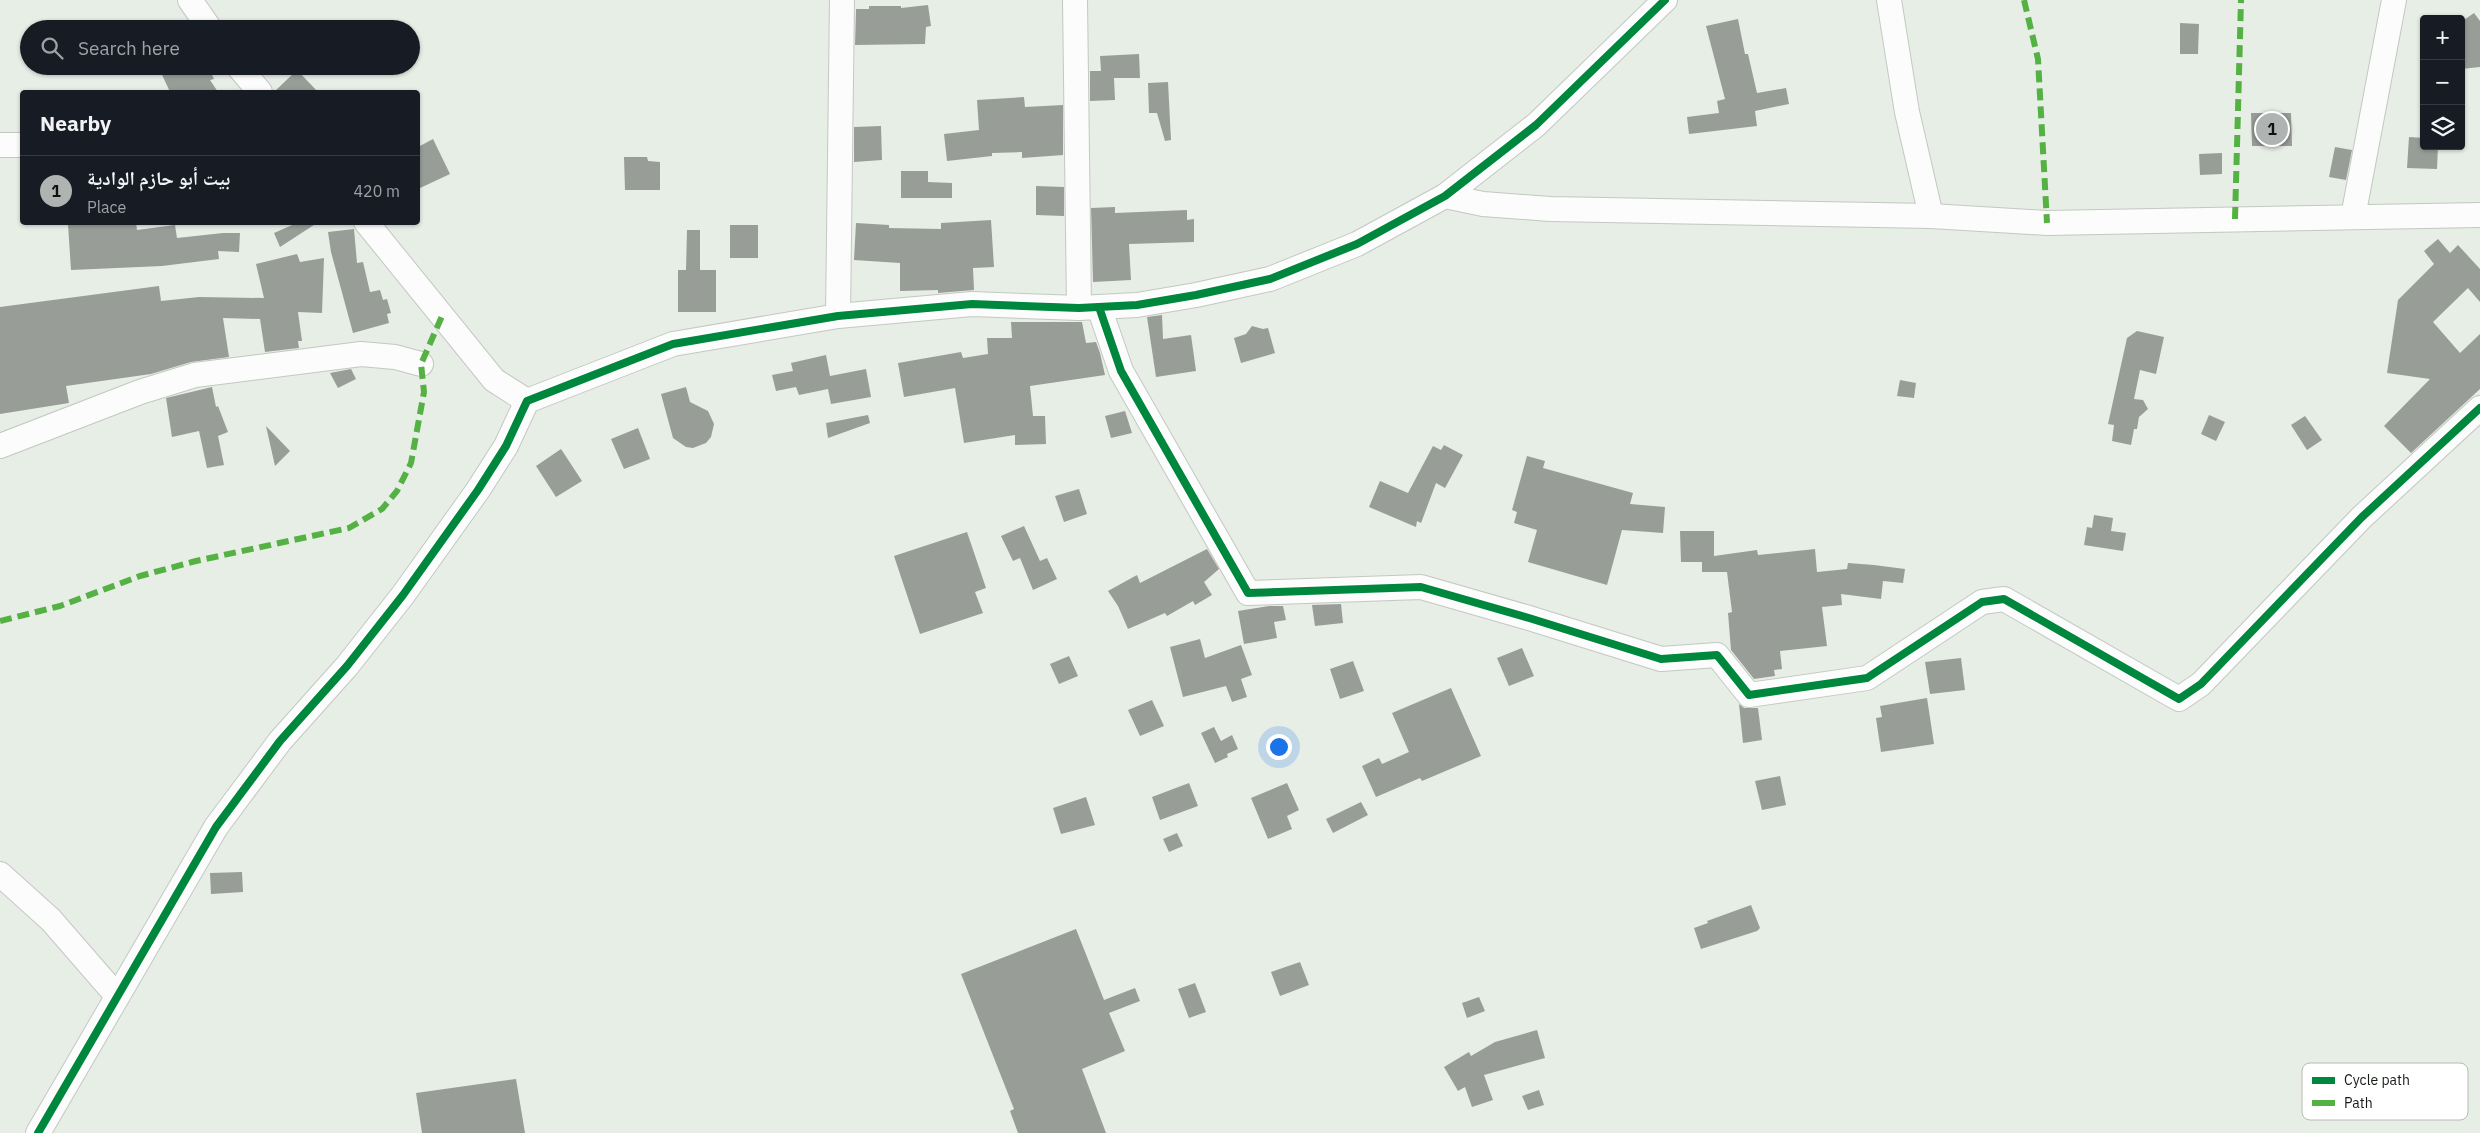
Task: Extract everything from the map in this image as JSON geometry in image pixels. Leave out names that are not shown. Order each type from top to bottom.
[{"type":"street","points":[[190,0],[204,20]]},
{"type":"street","points":[[838,316],[842,0]]},
{"type":"street","points":[[1075,0],[1089,308],[1121,371],[1248,593],[1421,587],[1661,659],[1717,655],[1748,695],[1868,678],[1982,602],[2004,599],[2179,699],[2201,684],[2362,517],[2480,408]]},
{"type":"street","points":[[38,1133],[216,827],[280,741],[347,666],[403,595],[501,453],[527,400],[672,344],[838,316],[972,304],[1089,308],[1167,300],[1270,279],[1357,244],[1445,196],[1536,125],[1665,0]]},
{"type":"street","points":[[1889,0],[1907,112],[1931,216]]},
{"type":"street","points":[[2353,217],[2394,0]]},
{"type":"street","points":[[246,75],[258,90]]},
{"type":"street","points":[[0,145],[20,145]]},
{"type":"street","points":[[1445,196],[1483,204],[1550,209],[1931,216],[2047,223],[2480,215]]},
{"type":"street","points":[[368,225],[494,380],[527,400]]},
{"type":"street","points":[[0,446],[140,392],[195,375],[361,354],[395,357],[421,364]]},
{"type":"street","points":[[0,874],[51,920],[117,996]]},
{"type":"building","points":[[928,5],[931,26],[926,27],[925,44],[855,45],[856,9],[869,9],[869,6],[901,6],[901,8]]},
{"type":"building","points":[[2474,13],[2480,21],[2480,67],[2465,69],[2465,19]]},
{"type":"building","points":[[1738,19],[1745,54],[1748,54],[1757,93],[1786,88],[1789,104],[1755,111],[1757,126],[1689,134],[1687,117],[1719,113],[1717,101],[1725,99],[1706,26]]},
{"type":"building","points":[[2180,23],[2199,24],[2198,54],[2180,54]]},
{"type":"building","points":[[1139,54],[1140,78],[1114,78],[1115,100],[1090,101],[1090,71],[1101,71],[1100,56]]},
{"type":"building","points":[[162,75],[212,75],[214,79],[210,80],[217,90],[169,90]]},
{"type":"building","points":[[292,75],[302,75],[316,90],[276,90]]},
{"type":"building","points":[[1168,82],[1171,140],[1165,141],[1157,113],[1149,113],[1148,83]]},
{"type":"building","points":[[1024,97],[1025,107],[1063,105],[1063,155],[1022,158],[1022,152],[992,153],[992,156],[947,161],[944,134],[979,130],[977,100]]},
{"type":"building","points":[[2251,113],[2291,113],[2292,146],[2252,146]]},
{"type":"building","points":[[881,126],[882,160],[854,162],[854,127]]},
{"type":"building","points":[[2409,137],[2420,138],[2420,150],[2438,150],[2437,169],[2407,168]]},
{"type":"building","points":[[433,139],[450,174],[420,188],[420,146]]},
{"type":"building","points":[[2335,147],[2352,150],[2346,180],[2329,177]]},
{"type":"building","points":[[2222,153],[2222,174],[2200,175],[2199,154]]},
{"type":"building","points":[[624,157],[647,157],[648,161],[660,162],[660,190],[625,190]]},
{"type":"building","points":[[901,171],[928,171],[928,182],[952,183],[952,198],[901,198]]},
{"type":"building","points":[[1036,186],[1064,187],[1064,216],[1036,215]]},
{"type":"building","points":[[1115,207],[1115,213],[1187,210],[1187,220],[1194,219],[1194,242],[1129,244],[1131,280],[1093,282],[1091,208]]},
{"type":"building","points":[[991,220],[994,267],[973,268],[974,290],[938,293],[938,290],[900,291],[900,263],[854,260],[856,223],[889,225],[889,228],[941,229],[941,223]]},
{"type":"building","points":[[68,225],[136,225],[137,230],[175,225],[177,238],[240,233],[239,252],[218,251],[219,259],[162,266],[71,270]]},
{"type":"building","points":[[292,225],[314,225],[280,247],[274,233]]},
{"type":"building","points":[[730,225],[758,225],[758,258],[730,258]]},
{"type":"building","points":[[354,229],[357,263],[363,262],[370,292],[380,290],[383,300],[387,299],[391,313],[387,314],[389,323],[353,333],[331,252],[328,232]]},
{"type":"building","points":[[687,230],[700,230],[700,270],[716,270],[716,312],[678,312],[678,270],[686,270]]},
{"type":"building","points":[[2438,239],[2450,253],[2458,245],[2480,269],[2480,302],[2468,288],[2433,322],[2460,353],[2480,334],[2480,389],[2411,453],[2384,426],[2430,379],[2387,373],[2398,300],[2434,264],[2424,251]]},
{"type":"building","points":[[297,254],[300,262],[324,258],[322,313],[298,312],[302,341],[298,341],[299,348],[265,352],[260,319],[223,318],[229,357],[191,362],[151,374],[66,386],[69,403],[0,414],[0,307],[159,286],[161,301],[199,297],[264,298],[256,264]]},
{"type":"building","points":[[1162,315],[1163,339],[1191,335],[1196,371],[1156,377],[1147,317]]},
{"type":"building","points":[[1011,322],[1082,322],[1086,343],[1096,342],[1100,353],[1105,375],[1030,386],[1033,416],[1045,416],[1046,444],[1015,445],[1015,435],[964,443],[955,388],[904,397],[898,363],[961,352],[963,358],[988,354],[987,338],[1012,338]]},
{"type":"building","points":[[1252,326],[1263,329],[1268,328],[1275,353],[1241,363],[1234,338],[1246,334]]},
{"type":"building","points":[[2137,331],[2164,337],[2156,374],[2140,370],[2134,399],[2143,400],[2148,409],[2139,417],[2137,429],[2134,429],[2131,445],[2112,441],[2114,425],[2108,424],[2127,338]]},
{"type":"building","points":[[826,355],[830,376],[866,369],[871,397],[831,404],[828,389],[799,395],[796,387],[776,391],[772,375],[793,371],[791,363]]},
{"type":"building","points":[[351,369],[356,379],[338,388],[330,373]]},
{"type":"building","points":[[1900,380],[1916,383],[1914,398],[1897,396]]},
{"type":"building","points":[[212,387],[216,407],[218,406],[228,432],[218,436],[224,465],[207,468],[199,431],[172,437],[166,398]]},
{"type":"building","points":[[686,387],[690,402],[708,411],[714,424],[711,437],[706,443],[693,448],[686,447],[673,438],[661,394]]},
{"type":"building","points":[[1125,411],[1132,433],[1111,438],[1105,416]]},
{"type":"building","points":[[868,415],[870,423],[828,438],[826,423]]},
{"type":"building","points":[[2209,415],[2225,422],[2216,441],[2201,434]]},
{"type":"building","points":[[2305,416],[2322,440],[2307,450],[2291,425]]},
{"type":"building","points":[[266,426],[290,451],[275,466]]},
{"type":"building","points":[[638,428],[650,459],[624,469],[611,439]]},
{"type":"building","points":[[1444,445],[1463,455],[1445,488],[1436,483],[1421,523],[1417,521],[1416,527],[1369,507],[1380,481],[1408,493],[1433,446],[1441,450]]},
{"type":"building","points":[[561,449],[582,481],[556,497],[536,466]]},
{"type":"building","points":[[1527,456],[1545,461],[1543,468],[1633,493],[1630,504],[1665,507],[1663,533],[1622,530],[1607,585],[1528,562],[1537,530],[1514,523],[1517,512],[1512,510]]},
{"type":"building","points":[[1079,489],[1087,514],[1064,522],[1055,496]]},
{"type":"building","points":[[2094,515],[2113,518],[2111,531],[2126,533],[2123,551],[2084,545],[2087,527],[2092,528]]},
{"type":"building","points":[[1024,526],[1040,561],[1047,558],[1057,579],[1033,590],[1020,558],[1013,561],[1001,536]]},
{"type":"building","points":[[1680,531],[1714,531],[1714,556],[1757,550],[1758,555],[1815,549],[1817,572],[1847,569],[1848,563],[1874,565],[1905,569],[1903,583],[1883,581],[1881,599],[1841,594],[1842,605],[1822,607],[1827,646],[1780,651],[1782,669],[1774,670],[1775,676],[1754,679],[1731,650],[1728,613],[1732,612],[1727,572],[1702,572],[1702,562],[1681,562]]},
{"type":"building","points":[[967,532],[986,588],[975,592],[983,613],[920,634],[894,556]]},
{"type":"building","points":[[1207,549],[1219,569],[1204,582],[1212,595],[1195,605],[1193,601],[1167,616],[1165,613],[1128,629],[1118,606],[1108,591],[1137,575],[1140,583]]},
{"type":"building","points":[[1341,604],[1343,623],[1315,626],[1312,605]]},
{"type":"building","points":[[1269,606],[1283,606],[1286,620],[1274,622],[1277,638],[1244,644],[1238,611]]},
{"type":"building","points":[[1200,639],[1205,658],[1241,645],[1252,675],[1241,679],[1247,697],[1232,702],[1226,686],[1183,697],[1170,647]]},
{"type":"building","points":[[1522,648],[1534,676],[1509,686],[1497,658]]},
{"type":"building","points":[[1069,656],[1078,676],[1059,684],[1050,664]]},
{"type":"building","points":[[1961,658],[1965,690],[1930,694],[1925,662]]},
{"type":"building","points":[[1353,661],[1364,691],[1340,699],[1330,669]]},
{"type":"building","points":[[1451,688],[1481,756],[1422,781],[1420,778],[1376,797],[1362,766],[1379,758],[1382,764],[1409,752],[1392,713]]},
{"type":"building","points":[[1927,698],[1934,744],[1881,752],[1876,718],[1882,717],[1880,706]]},
{"type":"building","points":[[1152,700],[1164,726],[1140,736],[1128,710]]},
{"type":"building","points":[[1739,704],[1744,708],[1758,708],[1762,740],[1743,743]]},
{"type":"building","points":[[1214,727],[1221,741],[1232,735],[1238,749],[1227,754],[1228,757],[1215,763],[1201,733]]},
{"type":"building","points":[[1780,776],[1786,805],[1762,810],[1755,781]]},
{"type":"building","points":[[1189,783],[1198,806],[1160,820],[1152,797]]},
{"type":"building","points":[[1287,783],[1299,810],[1287,816],[1292,829],[1268,839],[1251,798]]},
{"type":"building","points":[[1086,797],[1095,825],[1061,834],[1053,808]]},
{"type":"building","points":[[1361,802],[1368,815],[1333,833],[1326,819]]},
{"type":"building","points":[[1177,833],[1183,846],[1169,852],[1163,839]]},
{"type":"building","points":[[242,872],[243,892],[211,894],[210,873]]},
{"type":"building","points":[[1751,905],[1760,928],[1757,931],[1701,949],[1694,928],[1708,923],[1707,921]]},
{"type":"building","points":[[1076,929],[1104,1000],[1135,988],[1140,1001],[1109,1013],[1125,1051],[1082,1069],[1106,1133],[1018,1133],[1010,1111],[1014,1109],[961,974]]},
{"type":"building","points":[[1300,962],[1309,985],[1280,996],[1271,972]]},
{"type":"building","points":[[1195,983],[1206,1012],[1189,1018],[1178,989]]},
{"type":"building","points":[[1479,997],[1485,1011],[1467,1018],[1462,1003]]},
{"type":"building","points":[[1537,1030],[1545,1058],[1484,1075],[1493,1100],[1472,1107],[1465,1087],[1458,1091],[1444,1067],[1469,1052],[1471,1056],[1495,1042]]},
{"type":"building","points":[[516,1079],[525,1133],[422,1133],[416,1093]]},
{"type":"building","points":[[1539,1090],[1544,1105],[1528,1110],[1522,1096]]},
{"type":"marked path","points":[[2024,0],[2038,59],[2047,223]]},
{"type":"marked path","points":[[2235,219],[2241,0]]},
{"type":"marked path","points":[[0,621],[60,606],[140,576],[196,561],[349,528],[382,509],[397,491],[411,463],[424,392],[421,364],[442,316]]},
{"type":"cycle path","points":[[38,1133],[216,827],[280,741],[347,666],[403,595],[478,490],[506,446],[527,401],[673,344],[838,316],[972,304],[1079,308],[1137,305],[1196,295],[1270,279],[1357,244],[1445,196],[1536,125],[1665,0]]},
{"type":"cycle path","points":[[1099,307],[1121,371],[1248,593],[1421,587],[1661,659],[1717,655],[1749,695],[1867,678],[1982,602],[2004,599],[2179,699],[2201,684],[2362,517],[2480,408]]},
{"type":"place","name":"بيت أبو حازم الوادية","points":[[2272,129]]}]
